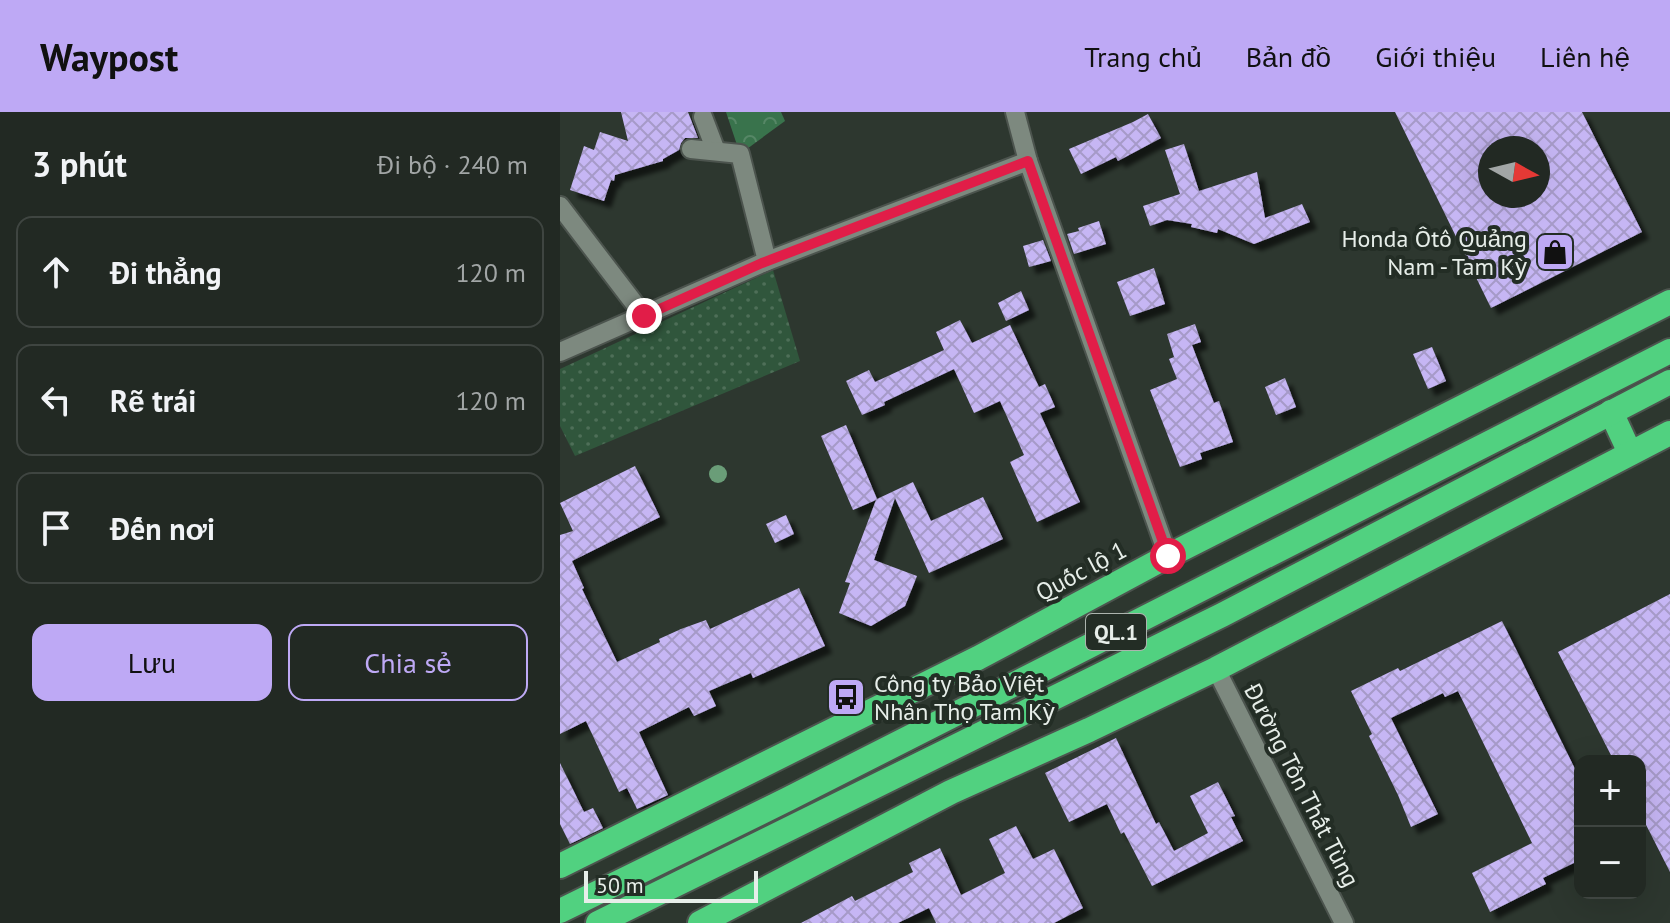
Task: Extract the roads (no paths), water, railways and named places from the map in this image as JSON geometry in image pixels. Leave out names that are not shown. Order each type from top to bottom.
[{"type":"highway","name":"Quốc lộ 1","points":[[560,866],[978,658],[1168,556],[1670,302]]},
{"type":"highway","name":"QL.1","points":[[560,911],[788,799],[1670,351]]},
{"type":"highway","name":"QL.1","points":[[598,923],[1222,615],[1670,382]]},
{"type":"highway","points":[[1611,412],[1630,453]]},
{"type":"highway","points":[[700,923],[951,792],[1216,669],[1670,433]]},
{"type":"highway","points":[[1069,691],[1089,730]]},
{"type":"highway","points":[[933,759],[951,792]]},
{"type":"street","points":[[1015,112],[1028,161],[1168,556]]},
{"type":"street","points":[[703,117],[716,151]]},
{"type":"street","points":[[691,149],[740,154],[767,261],[762,263]]},
{"type":"street","points":[[560,352],[762,263],[1028,161]]},
{"type":"street","points":[[560,206],[644,316]]},
{"type":"street","name":"Đường Tôn Thất Tùng","points":[[1216,669],[1344,923]]},
{"type":"place","name":"Honda Ôtô Quảng Nam - Tam Kỳ","points":[[1555,252]]},
{"type":"place","name":"Công ty Bảo Việt Nhân Thọ Tam Kỳ","points":[[846,697]]}]
